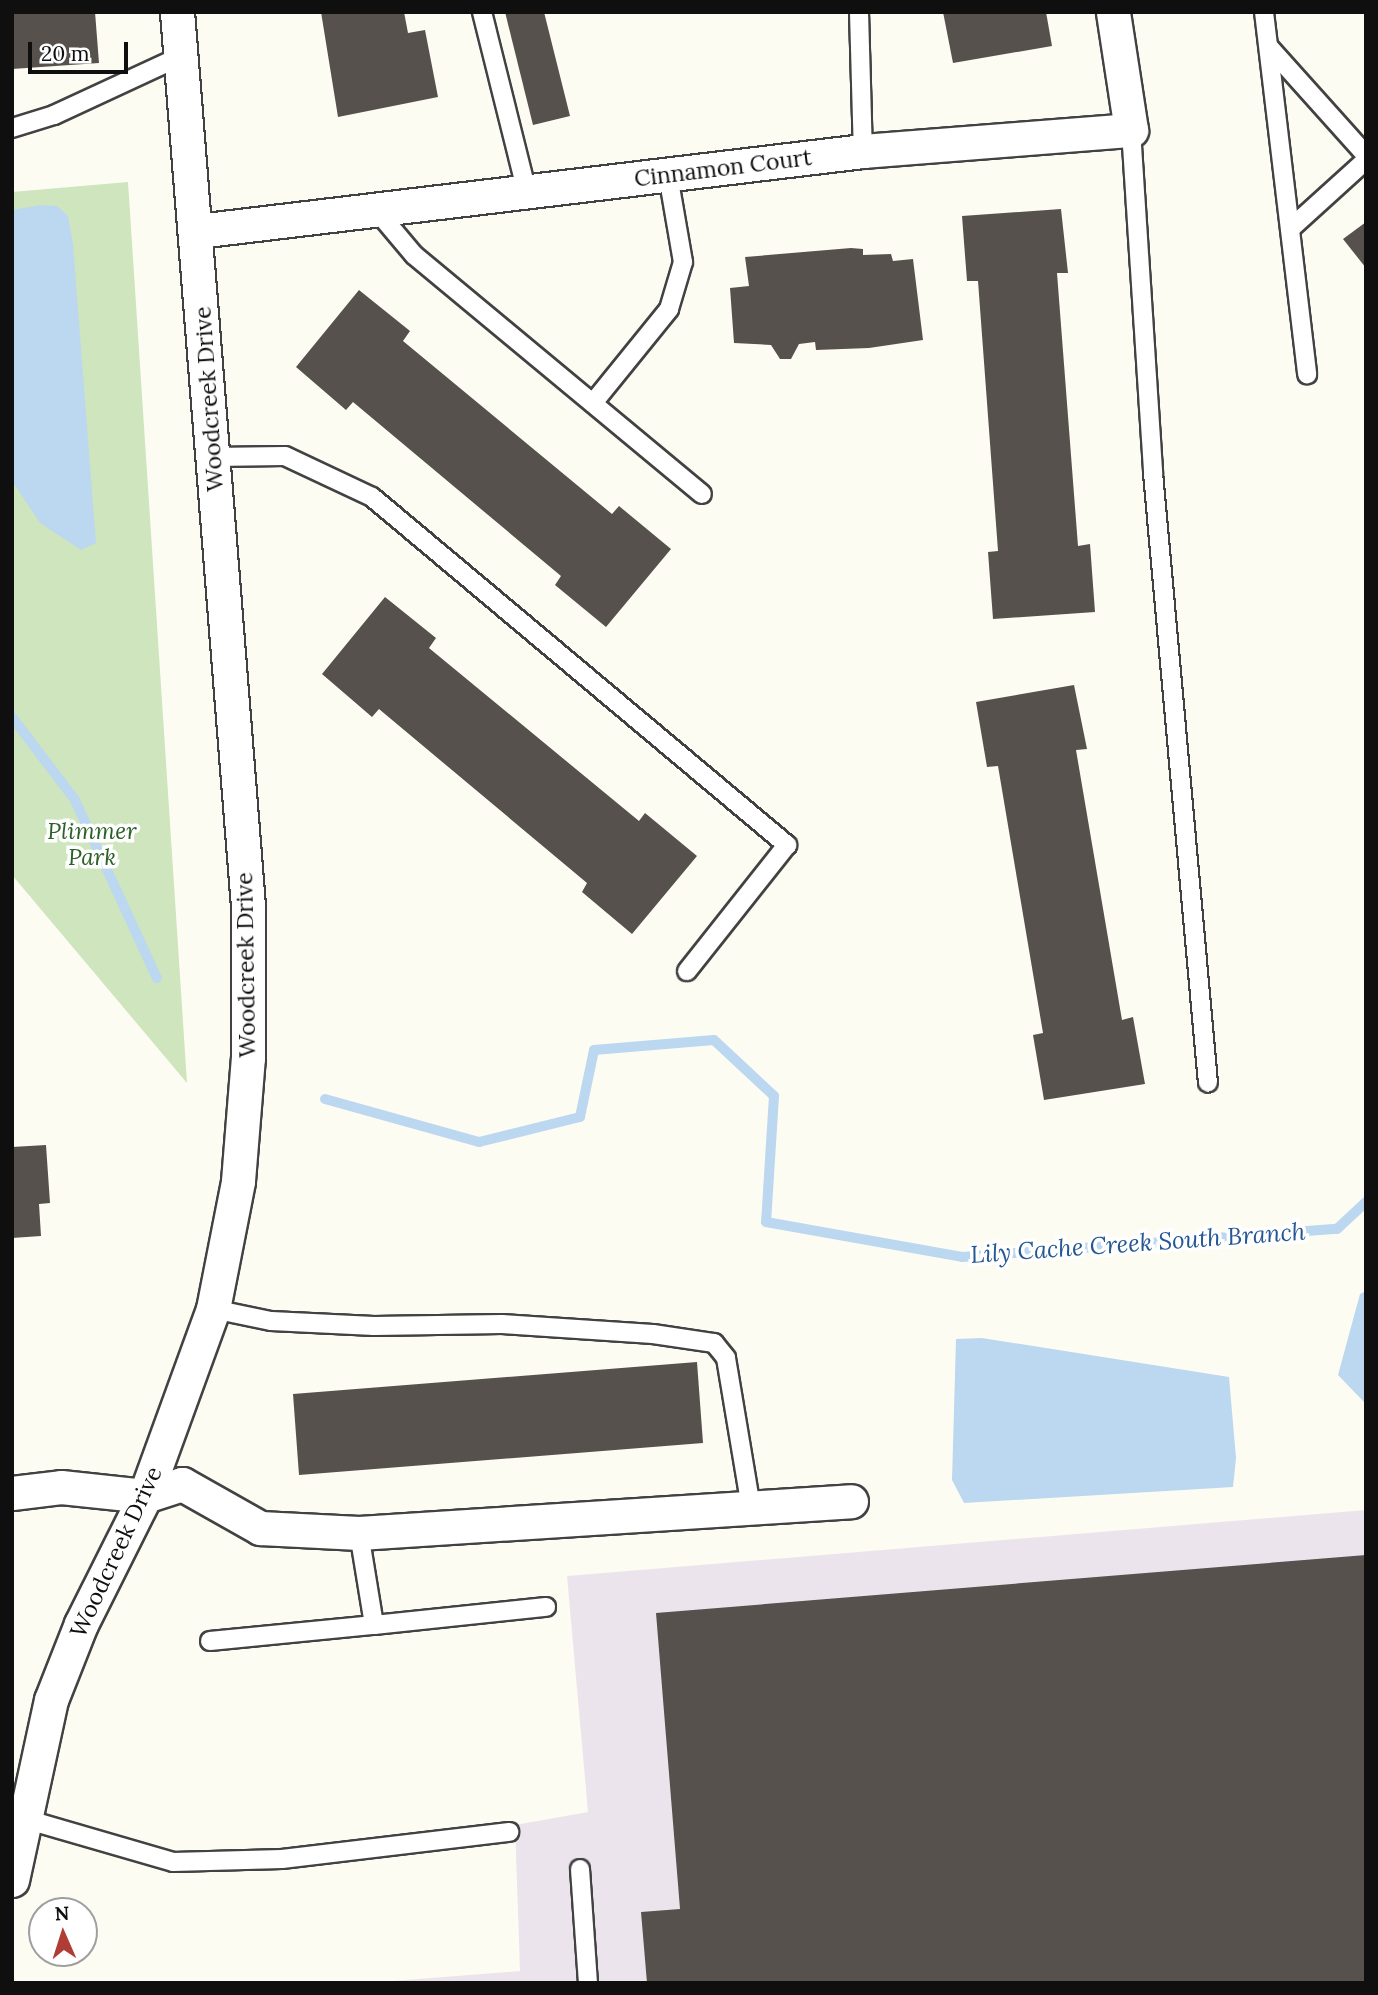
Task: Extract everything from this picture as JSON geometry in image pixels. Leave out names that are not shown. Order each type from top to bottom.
[{"type":"street","name":"Woodcreek Drive","points":[[12,1880],[25,1819],[23,1785],[51,1700],[81,1624],[145,1496],[213,1308],[238,1181],[248,1058],[248,906],[212,457],[198,231],[177,12]]},
{"type":"street","points":[[1113,12],[1131,130]]},
{"type":"street","name":"Cinnamon Court","points":[[198,231],[863,151],[1131,130]]},
{"type":"street","points":[[12,1493],[61,1487],[145,1496],[182,1484],[260,1528],[359,1533],[851,1501]]},
{"type":"lane","points":[[482,12],[527,192]]},
{"type":"lane","points":[[859,12],[863,151]]},
{"type":"lane","points":[[1264,12],[1307,374]]},
{"type":"lane","points":[[1269,47],[1366,158],[1290,229]]},
{"type":"lane","points":[[12,128],[54,115],[181,56]]},
{"type":"lane","points":[[1131,130],[1153,473],[1208,1083]]},
{"type":"lane","points":[[593,403],[670,309],[683,262],[668,175]]},
{"type":"lane","points":[[377,211],[414,255],[702,494]]},
{"type":"lane","points":[[212,457],[285,456],[372,497],[787,845],[687,971]]},
{"type":"lane","points":[[213,1308],[271,1321],[374,1326],[502,1324],[653,1334],[715,1343],[726,1358],[751,1507]]},
{"type":"lane","points":[[359,1533],[374,1625]]},
{"type":"lane","points":[[210,1642],[546,1607]]},
{"type":"lane","points":[[25,1819],[173,1863],[282,1859],[509,1832]]},
{"type":"lane","points":[[580,1869],[588,1983]]},
{"type":"shaded area","points":[[1366,1510],[1366,1983],[368,1983],[520,1971],[515,1825],[588,1812],[567,1576]]},
{"type":"green space","name":"Plimmer Park","points":[[128,182],[187,1083],[12,875],[12,192]]},
{"type":"water","points":[[41,205],[57,206],[68,216],[73,244],[96,543],[81,550],[40,523],[12,481],[12,210]]},
{"type":"water","points":[[1366,1291],[1366,1404],[1338,1375],[1360,1294]]},
{"type":"water","points":[[982,1338],[1229,1377],[1236,1458],[1233,1487],[964,1503],[952,1480],[956,1339]]},
{"type":"building","points":[[12,12],[95,12],[99,63],[12,69]]},
{"type":"building","points":[[321,12],[404,12],[408,33],[425,30],[438,97],[338,117]]},
{"type":"building","points":[[505,12],[544,12],[570,116],[533,125]]},
{"type":"building","points":[[943,12],[1046,12],[1052,46],[953,63]]},
{"type":"building","points":[[1061,209],[1068,273],[1057,273],[1078,546],[1090,544],[1095,612],[993,619],[988,552],[998,551],[978,281],[967,281],[962,216]]},
{"type":"building","points":[[1366,222],[1366,268],[1343,239]]},
{"type":"building","points":[[863,249],[863,255],[891,254],[893,261],[913,259],[923,340],[869,348],[816,350],[815,342],[799,344],[791,359],[780,359],[771,345],[734,343],[730,288],[749,286],[745,257]]},
{"type":"building","points":[[359,290],[410,331],[403,341],[612,514],[619,506],[671,549],[606,627],[555,585],[561,576],[353,402],[346,410],[296,367]]},
{"type":"building","points":[[385,597],[436,638],[429,648],[639,821],[645,813],[697,856],[632,934],[582,892],[587,883],[379,709],[372,717],[322,674]]},
{"type":"building","points":[[1074,685],[1087,749],[1076,750],[1122,1020],[1133,1017],[1145,1084],[1044,1100],[1033,1035],[1043,1033],[998,766],[987,767],[976,702]]},
{"type":"building","points":[[46,1145],[50,1203],[39,1204],[41,1236],[12,1238],[12,1147]]},
{"type":"building","points":[[697,1362],[703,1443],[299,1475],[293,1394]]},
{"type":"building","points":[[1366,1555],[1366,1983],[647,1983],[641,1912],[680,1909],[656,1613]]},
{"type":"waterway","name":"Lily Cache Creek South Branch","points":[[12,717],[75,800],[157,978]]},
{"type":"waterway","name":"Lily Cache Creek South Branch","points":[[325,1099],[479,1142],[580,1117],[594,1050],[714,1040],[774,1096],[766,1222],[962,1257],[1337,1229],[1366,1202]]}]
